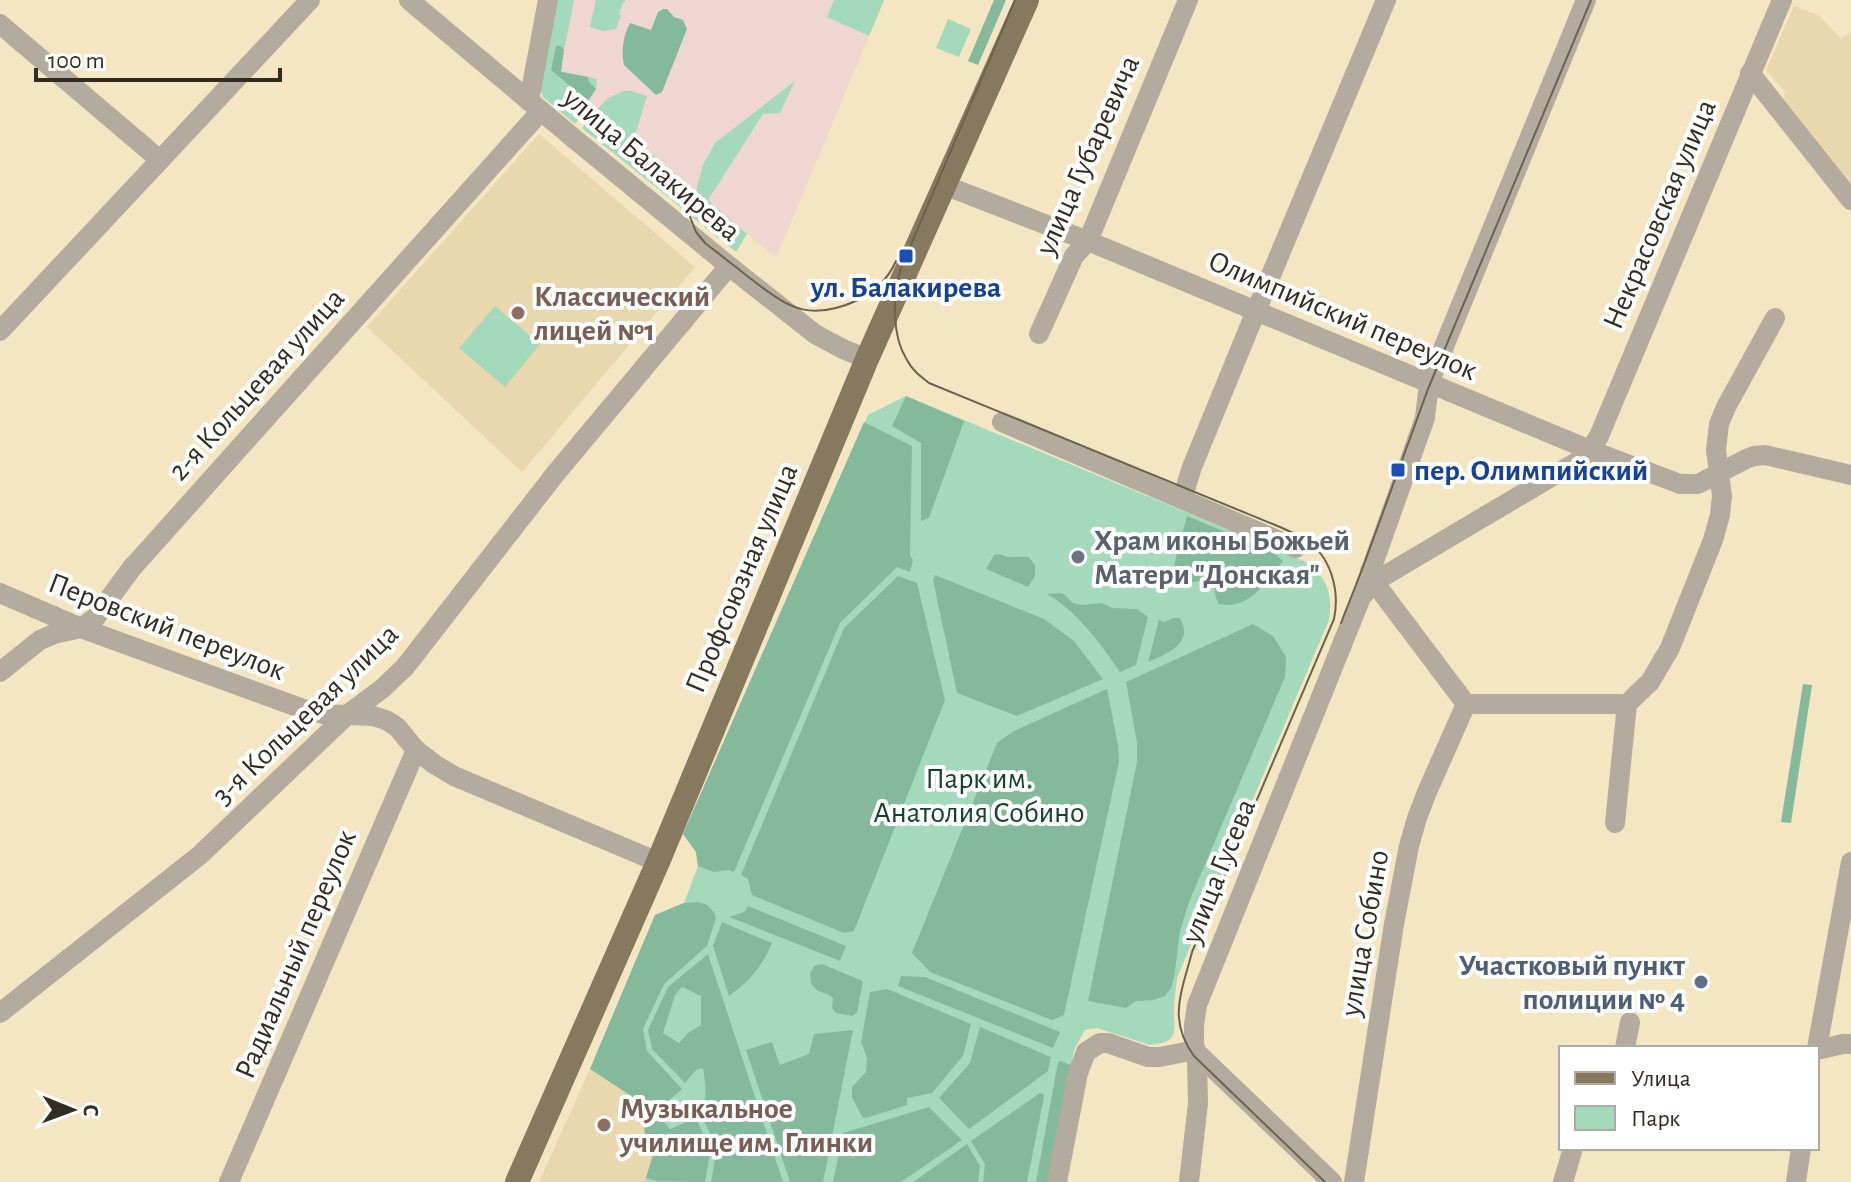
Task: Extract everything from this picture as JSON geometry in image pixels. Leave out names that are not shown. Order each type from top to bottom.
[{"type":"main road","name":"Профсоюзная улица","points":[[517,1182],[658,862],[867,359],[1027,0]]},
{"type":"street","points":[[0,331],[310,0]]},
{"type":"street","name":"улица Балакирева","points":[[409,0],[815,334],[867,359]]},
{"type":"street","points":[[535,106],[548,0]]},
{"type":"street","name":"улица Губаревича","points":[[1039,334],[1074,256],[1088,241],[1188,0]]},
{"type":"street","points":[[1182,499],[1192,467],[1386,0]]},
{"type":"street","name":"улица Гусева","points":[[1189,1182],[1198,1103],[1194,1025],[1197,1005],[1369,583],[1425,418],[1429,383],[1586,0]]},
{"type":"street","name":"Некрасовская улица","points":[[1590,450],[1605,422],[1782,0]]},
{"type":"street","points":[[0,24],[160,160]]},
{"type":"street","points":[[1750,73],[1851,200]]},
{"type":"street","name":"2-я Кольцевая улица","points":[[0,672],[40,640],[81,628],[96,617],[131,569],[535,106]]},
{"type":"street","name":"Олимпийский переулок","points":[[944,185],[1680,484],[1698,484],[1754,456],[1765,455],[1851,475]]},
{"type":"street","name":"3-я Кольцевая улица","points":[[0,1013],[200,855],[347,715],[405,667],[521,515],[729,266]]},
{"type":"street","points":[[1615,823],[1627,704],[1650,682],[1660,666],[1713,540],[1722,496],[1716,450],[1719,424],[1775,318]]},
{"type":"street","points":[[1002,422],[1296,548]]},
{"type":"street","points":[[1590,450],[1578,461],[1369,583],[1466,704],[1627,704]]},
{"type":"street","name":"Перовский переулок","points":[[0,593],[81,628],[306,710],[386,720],[397,727],[416,750],[454,776],[658,862]]},
{"type":"street","name":"улица Собино","points":[[1354,1182],[1409,846],[1427,792],[1466,704]]},
{"type":"street","name":"Радиальный переулок","points":[[229,1182],[416,750]]},
{"type":"street","points":[[1818,1046],[1851,862]]},
{"type":"street","points":[[1625,1046],[1630,1022]]},
{"type":"street","points":[[1057,1182],[1078,1073],[1086,1052],[1100,1043],[1148,1057],[1196,1052],[1332,1182]]},
{"type":"street","points":[[1819,1049],[1851,1044]]},
{"type":"street","points":[[1563,1182],[1572,1150]]},
{"type":"street","points":[[1796,1182],[1801,1150]]},
{"type":"shaded area","points":[[565,0],[884,0],[776,258],[551,70]]},
{"type":"shaded area","points":[[1794,6],[1820,16],[1841,39],[1851,32],[1851,184],[1782,97],[1786,93],[1766,70]]},
{"type":"shaded area","name":"Классический лицей №1","points":[[539,134],[695,267],[522,472],[367,327]]},
{"type":"shaded area","name":"Музыкальное училище им. Глинки","points":[[590,1069],[642,1103],[646,1146],[654,1151],[645,1182],[539,1182]]},
{"type":"green space","points":[[554,0],[574,0],[560,71],[597,79],[596,89],[588,101],[590,103],[575,124],[543,97],[538,85]]},
{"type":"green space","points":[[596,0],[625,0],[616,29],[603,31],[590,27]]},
{"type":"green space","points":[[834,0],[884,0],[869,36],[827,17]]},
{"type":"green space","points":[[994,0],[1006,0],[978,65],[968,61]]},
{"type":"green space","points":[[663,9],[683,20],[687,29],[662,92],[656,95],[624,65],[623,49],[630,23],[651,30],[658,12]]},
{"type":"green space","points":[[948,19],[971,29],[959,57],[936,48]]},
{"type":"green space","points":[[556,46],[564,50],[561,72],[588,77],[596,89],[588,101],[551,70]]},
{"type":"green space","points":[[795,81],[780,113],[763,114],[708,200],[747,234],[736,252],[691,216],[685,182],[696,191],[703,165],[715,143]]},
{"type":"green space","points":[[624,91],[647,96],[634,139],[677,175],[683,209],[582,128],[596,108]]},
{"type":"green space","points":[[495,306],[540,344],[505,387],[459,348]]},
{"type":"green space","name":"Парк им. Анатолия Собино","points":[[906,396],[1304,561],[1327,586],[1329,620],[1177,978],[1173,1034],[1164,1043],[1150,1045],[1097,1028],[1085,1030],[1074,1050],[1049,1182],[645,1182],[654,1151],[646,1146],[642,1103],[590,1069],[655,915],[684,903],[698,866],[696,852],[683,834],[868,415]]},
{"type":"green space","points":[[906,396],[964,421],[929,518],[921,521],[921,443],[892,426]]},
{"type":"green space","points":[[864,422],[912,446],[910,556],[913,560],[910,572],[897,567],[840,623],[734,872],[714,872],[698,866],[696,852],[683,834]]},
{"type":"green space","points":[[1187,516],[1273,552],[1283,561],[1249,599],[1230,605],[1219,604],[1211,580],[1178,580],[1172,573]]},
{"type":"green space","points":[[994,555],[1029,557],[1035,565],[1035,576],[1028,587],[986,569]]},
{"type":"green space","points":[[935,575],[1044,619],[1074,641],[1103,679],[1017,716],[957,693],[933,580]]},
{"type":"green space","points":[[898,576],[917,583],[945,700],[854,931],[844,933],[752,895],[748,879],[741,875],[844,628]]},
{"type":"green space","points":[[1059,593],[1073,603],[1101,603],[1113,608],[1137,609],[1148,617],[1136,665],[1120,672],[1079,619],[1047,594]]},
{"type":"green space","points":[[1180,618],[1184,627],[1181,641],[1170,651],[1148,662],[1159,620],[1164,622]]},
{"type":"green space","points":[[1253,624],[1273,636],[1286,657],[1285,677],[1189,902],[1180,931],[1171,988],[1165,996],[1136,1001],[1126,1008],[1088,1001],[1137,762],[1137,742],[1126,682]]},
{"type":"green space","points":[[1803,684],[1812,685],[1791,823],[1781,822]]},
{"type":"green space","points":[[1107,689],[1119,762],[1064,1015],[1052,1020],[930,972],[912,953],[997,743],[1014,731]]},
{"type":"green space","points":[[684,903],[707,905],[716,918],[707,946],[664,984],[643,1029],[647,1051],[682,1089],[665,1104],[658,1104],[661,1118],[670,1129],[682,1124],[694,1113],[710,1154],[705,1182],[657,1181],[646,1178],[654,1151],[646,1146],[642,1103],[590,1069],[655,915]]},
{"type":"green space","points":[[748,906],[846,946],[840,961],[729,917],[744,912]]},
{"type":"green space","points":[[722,922],[772,943],[755,973],[729,996],[713,946]]},
{"type":"green space","points":[[708,954],[783,1182],[711,1182],[716,1153],[699,1110],[705,1096],[703,1068],[696,1070],[685,1083],[652,1049],[648,1030],[668,987]],"holes":[[[682,987],[701,996],[701,1025],[679,1043],[663,1033],[675,995]]]},
{"type":"green space","points":[[822,964],[863,981],[857,1012],[853,1016],[836,1013],[832,1008],[833,998],[811,984],[810,974],[814,966]]},
{"type":"green space","points":[[901,976],[925,977],[1060,1032],[1053,1048],[898,986]]},
{"type":"green space","points":[[887,989],[971,1024],[963,1056],[932,1093],[907,1098],[907,1105],[866,1118],[862,1117],[852,1097],[852,1087],[866,1072],[867,1058],[861,1042],[870,992]]},
{"type":"green space","points":[[980,1027],[1051,1057],[1048,1071],[969,1129],[939,1098],[970,1063]]},
{"type":"green space","points":[[853,1030],[823,1182],[790,1182],[746,1050],[772,1042],[780,1065],[809,1054],[814,1034]]},
{"type":"green space","points":[[1058,1062],[1071,1065],[1049,1182],[1036,1182]]},
{"type":"green space","points":[[1040,1093],[1044,1097],[1027,1182],[983,1182],[985,1164],[971,1141]]},
{"type":"green space","points":[[929,1107],[962,1140],[901,1182],[833,1182],[843,1133]]},
{"type":"green space","points":[[967,1144],[980,1166],[978,1182],[913,1182]]},
{"type":"tram line","points":[[1015,0],[901,268],[895,302],[898,339],[911,367],[929,383],[1280,527],[1313,546],[1327,564],[1336,597],[1334,619],[1192,952],[1179,1005],[1181,1030],[1194,1056],[1325,1182]]},
{"type":"tram line","points":[[1341,623],[1428,389],[1591,0]]},
{"type":"tram line","points":[[685,204],[696,232],[705,243],[791,306],[828,310],[858,300],[881,284],[896,261]]},
{"type":"place","name":"ул. Балакирева","points":[[906,256]]},
{"type":"place","name":"Классический лицей №1","points":[[518,313]]},
{"type":"place","name":"пер. Олимпийский","points":[[1398,470]]},
{"type":"place","name":"Храм иконы Божьей Матери \"Донская\"","points":[[1078,557]]},
{"type":"place","name":"Участковый пункт полиции № 4","points":[[1701,982]]},
{"type":"place","name":"Музыкальное училище им. Глинки","points":[[604,1125]]}]
